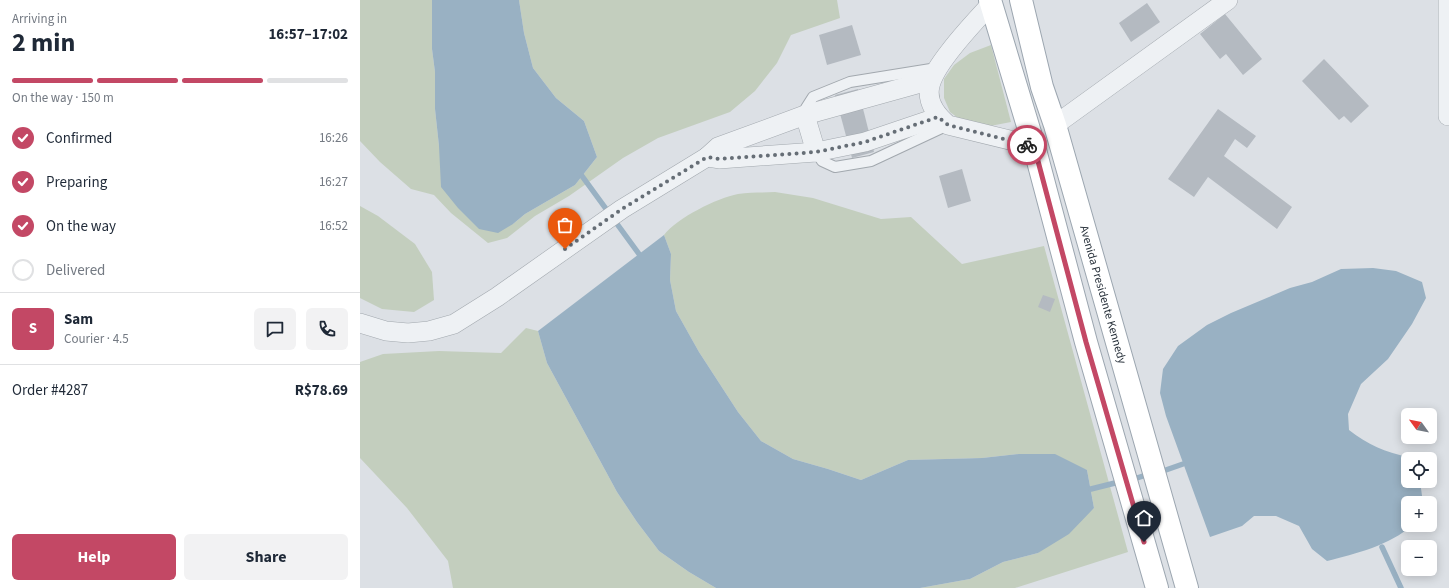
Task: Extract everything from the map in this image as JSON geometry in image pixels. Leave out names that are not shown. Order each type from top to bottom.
[{"type":"main road","name":"Avenida Presidente Kennedy","points":[[1021,0],[1042,87],[1055,125],[1187,588]]},
{"type":"main road","points":[[990,2],[1034,146],[1086,342],[1157,588]]},
{"type":"street","points":[[1055,125],[1228,0]]},
{"type":"street","points":[[1448,0],[1448,116]]},
{"type":"street","points":[[943,121],[932,106],[929,93],[934,74],[957,41],[990,2]]},
{"type":"street","points":[[360,323],[386,331],[408,333],[429,331],[454,324],[497,297],[622,209],[707,157],[718,147],[805,115],[934,74]]},
{"type":"street","points":[[805,115],[816,152]]},
{"type":"street","points":[[707,157],[719,159],[816,152],[865,142],[943,121],[1034,146]]},
{"type":"green space","points":[[360,0],[432,0],[432,49],[435,72],[435,109],[439,146],[513,224],[525,214],[575,185],[597,157],[584,121],[556,98],[533,68],[524,33],[519,0],[837,0],[840,18],[791,35],[777,63],[755,91],[730,112],[658,138],[623,158],[569,196],[535,216],[507,238],[488,243],[451,213],[434,195],[411,189],[380,162],[360,141]]},
{"type":"green space","points":[[991,45],[1011,122],[985,127],[962,121],[950,112],[944,98],[944,79],[954,65],[970,53]]},
{"type":"green space","points":[[775,192],[813,198],[881,219],[911,217],[962,264],[1044,246],[1128,552],[1015,588],[920,588],[970,579],[1003,562],[1038,553],[1094,508],[1087,470],[1019,454],[982,458],[908,460],[861,480],[793,459],[761,441],[738,412],[699,352],[676,311],[670,280],[671,254],[664,235],[678,222],[698,210],[729,196],[747,193]]},
{"type":"green space","points":[[360,206],[378,216],[415,244],[432,272],[434,300],[414,312],[382,309],[360,298]]},
{"type":"green space","points":[[526,328],[538,331],[547,363],[617,492],[637,522],[659,551],[689,572],[716,588],[453,588],[448,561],[407,508],[360,458],[360,362],[383,354],[439,351],[501,353]]},
{"type":"water","points":[[432,0],[519,0],[524,33],[533,68],[556,98],[584,121],[597,157],[575,185],[525,214],[513,224],[498,233],[479,229],[458,208],[441,187],[435,109],[435,72],[432,49]]},
{"type":"water","points":[[664,235],[671,254],[670,280],[676,311],[699,352],[738,412],[761,441],[793,459],[861,480],[908,460],[982,458],[1019,454],[1055,454],[1087,470],[1094,508],[1069,534],[1038,553],[1003,562],[970,579],[920,588],[716,588],[689,572],[659,551],[617,492],[547,363],[538,331]]},
{"type":"water","points":[[1373,268],[1396,271],[1422,282],[1426,298],[1412,324],[1388,359],[1361,384],[1348,414],[1349,430],[1363,440],[1377,447],[1401,455],[1401,488],[1421,488],[1422,496],[1401,496],[1401,532],[1403,532],[1394,538],[1372,548],[1327,561],[1312,549],[1299,526],[1276,516],[1254,516],[1242,526],[1210,537],[1166,416],[1160,393],[1163,369],[1178,346],[1207,325],[1290,288],[1312,282],[1341,269]]},
{"type":"building","points":[[1147,3],[1160,22],[1131,42],[1119,23]]},
{"type":"building","points":[[1225,14],[1262,59],[1243,75],[1226,54],[1220,59],[1200,34]]},
{"type":"building","points":[[852,25],[861,55],[827,65],[819,35]]},
{"type":"building","points":[[1324,59],[1369,106],[1351,123],[1344,116],[1339,120],[1302,81]]},
{"type":"building","points":[[858,89],[874,152],[852,158],[835,95]]},
{"type":"building","points":[[1218,109],[1256,136],[1247,148],[1235,139],[1224,156],[1292,207],[1277,229],[1208,177],[1194,197],[1168,179]]},
{"type":"building","points":[[962,169],[971,201],[948,208],[939,176]]},
{"type":"building","points":[[1043,295],[1055,299],[1050,312],[1038,307]]},
{"type":"waterway","points":[[582,176],[639,254]]},
{"type":"waterway","points":[[1163,471],[1183,464]]},
{"type":"waterway","points":[[1137,478],[1143,476]]},
{"type":"waterway","points":[[1091,489],[1115,483]]},
{"type":"waterway","points":[[1382,547],[1401,588]]},
{"type":"way so far","points":[[565,249],[622,209],[707,157],[719,159],[816,152],[865,142],[938,117],[948,125],[1027,145]]},
{"type":"route","points":[[1027,145],[1034,146],[1086,342],[1144,542]]}]
